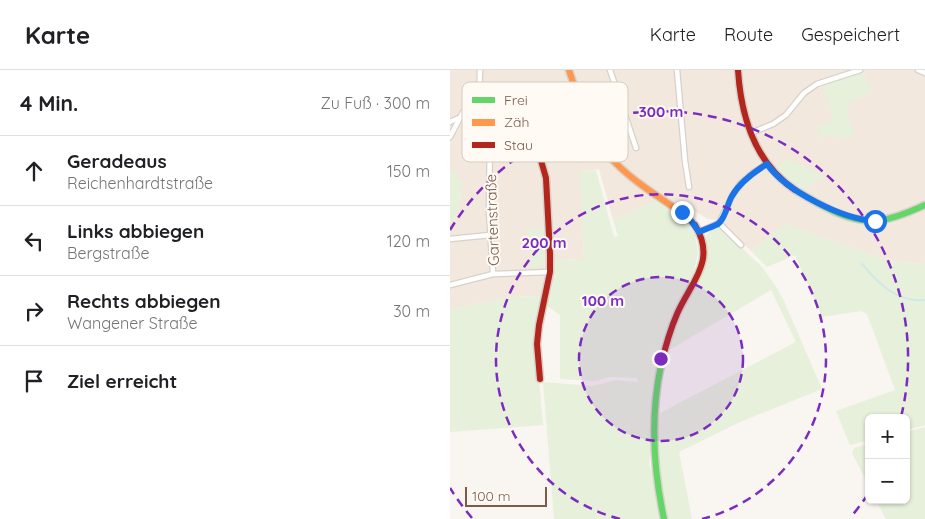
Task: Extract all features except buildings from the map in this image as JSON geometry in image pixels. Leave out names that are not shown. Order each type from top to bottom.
[{"type":"street","points":[[569,70],[573,82]]},
{"type":"street","points":[[610,70],[614,82]]},
{"type":"street","points":[[677,70],[684,159],[689,187]]},
{"type":"street","points":[[738,70],[738,85],[742,107],[752,133],[767,164],[789,185],[841,214],[861,220],[875,221],[890,218],[925,205]]},
{"type":"street","points":[[752,133],[773,124],[786,115],[804,93],[817,84],[860,70]]},
{"type":"street","points":[[918,70],[925,73]]},
{"type":"street","points":[[450,137],[462,114]]},
{"type":"street","points":[[450,122],[459,118]]},
{"type":"street","points":[[628,124],[636,148]]},
{"type":"street","name":"Gartenstraße","points":[[490,162],[490,235],[494,274]]},
{"type":"street","points":[[540,379],[537,344],[550,272],[546,178],[541,162]]},
{"type":"street","points":[[614,162],[645,189],[688,217],[699,232],[704,248],[703,264],[670,331],[655,390],[654,453],[656,481],[664,519]]},
{"type":"street","points":[[699,232],[719,223],[740,184],[767,164]]},
{"type":"street","points":[[719,223],[741,245]]},
{"type":"street","points":[[450,239],[490,235]]},
{"type":"street","points":[[450,285],[494,274],[550,272]]},
{"type":"shaded area","points":[[450,70],[925,70],[925,264],[889,261],[785,224],[751,251],[719,220],[708,219],[665,197],[613,220],[599,169],[581,172],[584,259],[555,260],[554,280],[548,298],[541,296],[509,297],[450,310],[450,224],[453,224],[462,194],[457,179],[457,172],[450,172]],"holes":[[[863,72],[872,92],[846,103]],[[826,177],[802,188],[787,180]]]},
{"type":"green space","points":[[863,72],[872,92],[846,104],[849,113],[847,115],[855,135],[843,139],[830,135],[820,139],[816,127],[834,119],[822,86]]},
{"type":"green space","points":[[788,158],[826,177],[802,188],[787,180],[776,168]]},
{"type":"green space","points":[[596,170],[614,237],[618,236],[613,220],[656,201],[684,220],[695,234],[698,253],[693,275],[668,328],[653,384],[649,465],[654,479],[661,519],[554,519],[543,382],[592,386],[616,380],[638,382],[637,378],[609,377],[596,381],[560,379],[560,315],[546,305],[554,280],[555,260],[584,259],[580,172]]},
{"type":"green space","points":[[450,172],[457,172],[457,179],[463,182],[462,194],[453,225],[450,224]]},
{"type":"green space","points":[[785,224],[889,261],[925,264],[925,425],[910,429],[910,414],[865,414],[865,441],[851,445],[849,443],[836,411],[895,390],[867,314],[861,311],[822,317],[795,255],[767,267],[751,251]]},
{"type":"green space","points":[[716,227],[719,227],[762,267],[777,288],[822,389],[740,422],[679,452],[692,519],[666,519],[655,444],[656,415],[796,342],[771,290],[666,352],[674,328],[707,261],[706,235]]},
{"type":"green space","points":[[545,228],[545,263],[540,268],[531,268],[528,229]]},
{"type":"green space","points":[[541,296],[535,334],[543,425],[450,432],[450,310],[509,297]]},
{"type":"green space","points":[[925,427],[925,519],[886,519],[878,504],[910,504],[910,431]]},
{"type":"green space","points":[[865,445],[865,478],[852,453],[854,448]]},
{"type":"waterway","points":[[862,264],[882,285],[897,295],[915,300],[925,300]]},
{"type":"traffic: fast","points":[[795,190],[815,202],[859,220],[887,219],[925,205]]},
{"type":"traffic: fast","points":[[661,365],[655,404],[654,442],[657,481],[664,519]]},
{"type":"traffic: slow","points":[[569,70],[573,82]]},
{"type":"traffic: slow","points":[[614,162],[695,225]]},
{"type":"traffic: jam","points":[[738,70],[747,122],[760,153],[781,179],[795,190]]},
{"type":"traffic: jam","points":[[540,379],[537,344],[550,272],[546,178],[541,162]]},
{"type":"traffic: jam","points":[[661,365],[674,320],[700,271],[703,261],[701,238],[695,225]]},
{"type":"route","points":[[682,212],[699,232],[719,223],[740,184],[767,164],[776,175],[789,185],[821,204],[841,214],[861,220],[875,221]]}]
